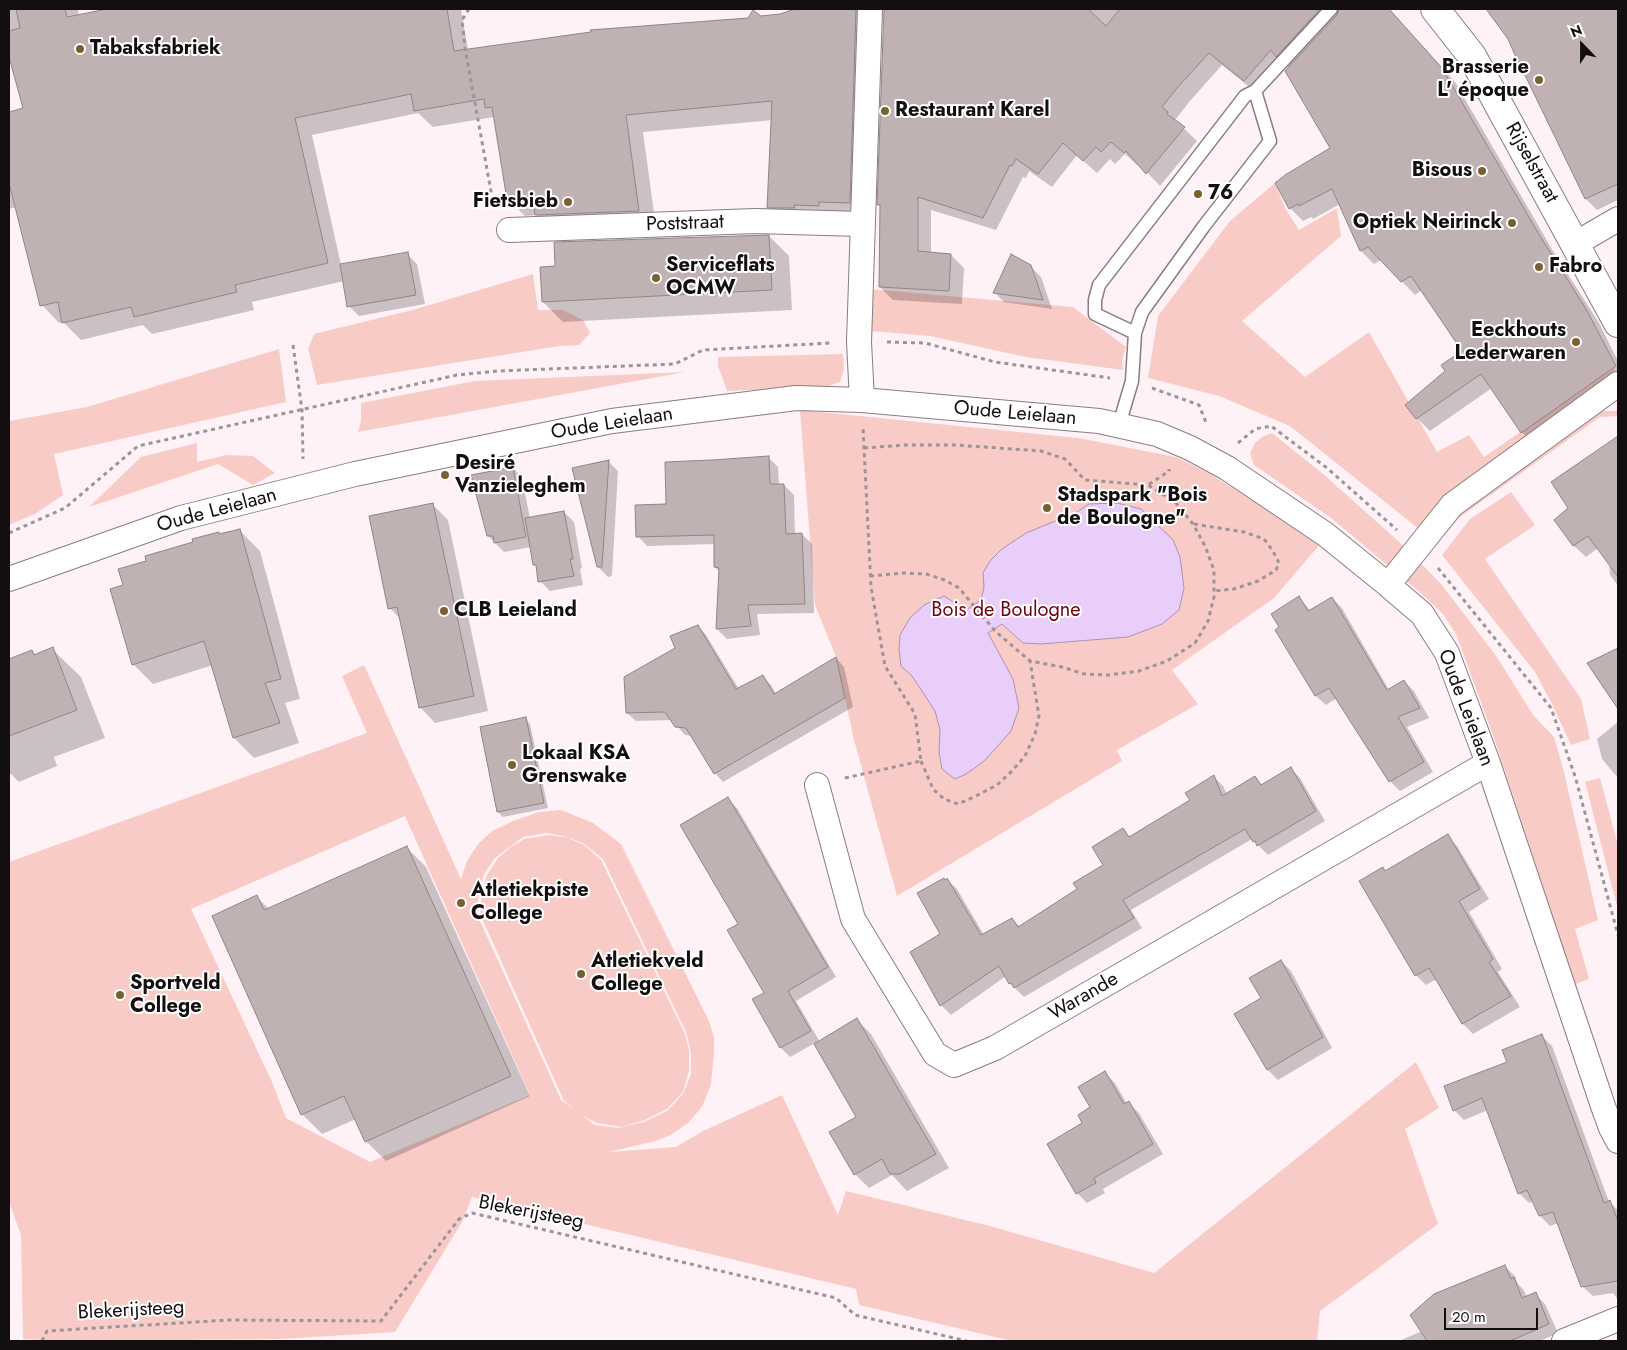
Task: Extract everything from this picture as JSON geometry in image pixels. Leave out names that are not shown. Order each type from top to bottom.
[{"type":"street","points":[[862,400],[859,342],[870,9]]},
{"type":"street","name":"Rijselstraat","points":[[1435,9],[1472,56],[1618,323]]},
{"type":"street","points":[[1575,244],[1618,219]]},
{"type":"street","name":"Poststraat","points":[[508,230],[754,221],[862,224]]},
{"type":"street","points":[[1388,584],[1452,505],[1618,384]]},
{"type":"street","name":"Oude Leielaan","points":[[9,579],[181,518],[355,474],[612,421],[796,398],[862,400],[1099,421],[1157,434],[1176,441],[1227,468],[1325,534],[1388,584],[1422,614],[1447,653],[1488,763],[1616,1131]]},
{"type":"street","name":"Warande","points":[[817,785],[853,919],[934,1054],[954,1065],[995,1048],[1488,763]]},
{"type":"street","points":[[1564,1341],[1618,1319]]},
{"type":"lane","points":[[1135,334],[1095,314],[1095,300],[1099,285],[1245,96],[1255,91],[1331,9]]},
{"type":"lane","points":[[1119,425],[1132,381],[1135,334],[1142,312],[1204,226],[1270,140],[1255,91]]},
{"type":"path","points":[[470,9],[462,20],[465,48],[498,228],[508,230]]},
{"type":"path","points":[[9,533],[65,508],[138,446],[457,375],[498,371],[675,364],[703,350],[859,342]]},
{"type":"path","points":[[293,345],[302,410],[303,487]]},
{"type":"path","points":[[862,400],[870,576],[885,666],[915,714],[921,760],[933,789],[944,799],[958,804],[974,798],[998,785],[1025,756],[1036,734],[1039,716],[1030,661]]},
{"type":"path","points":[[1148,485],[1169,471],[1176,441]]},
{"type":"path","points":[[864,448],[905,445],[954,445],[1041,451],[1065,459],[1085,480],[1148,485],[1175,502],[1193,524],[1205,546],[1214,570],[1214,597],[1208,621],[1195,642],[1167,662],[1139,671],[1109,675],[1084,674],[1062,667],[1030,661],[995,631],[959,588],[945,580],[926,574],[904,573],[870,576]]},
{"type":"path","points":[[1193,524],[1244,532],[1264,539],[1273,551],[1279,564],[1276,570],[1258,581],[1234,589],[1214,591]]},
{"type":"path","points":[[817,785],[921,760]]},
{"type":"path","name":"Blekerijsteeg","points":[[42,1341],[47,1331],[57,1330],[228,1320],[381,1321],[459,1219],[472,1213],[836,1298],[855,1315],[967,1341]]},
{"type":"green space","points":[[1275,183],[1285,208],[1299,230],[1337,208],[1341,236],[1242,321],[1305,377],[1369,332],[1437,452],[1469,435],[1484,457],[1613,368],[1616,373],[1419,529],[1290,426],[1219,396],[1148,378],[1158,316],[1230,221]]},
{"type":"green space","points":[[533,274],[538,310],[563,310],[583,320],[590,333],[579,345],[559,346],[317,385],[308,349],[314,334],[416,309]]},
{"type":"green space","points":[[869,289],[1073,307],[1126,347],[1122,361],[1123,370],[1026,357],[930,336],[870,331]]},
{"type":"green space","points":[[279,349],[286,402],[54,454],[63,495],[35,514],[9,525],[9,421],[87,407]]},
{"type":"green space","points":[[843,354],[844,370],[840,382],[825,387],[727,391],[718,366],[718,357]]},
{"type":"green space","points":[[685,372],[358,432],[361,421],[361,403],[475,381]]},
{"type":"green space","points":[[1618,409],[1618,416],[1600,417],[1460,517],[1432,549],[1429,546],[1457,512],[1598,411],[1615,411]]},
{"type":"green space","name":"Bois de Boulogne","points":[[800,410],[1078,438],[1176,457],[1210,474],[1322,542],[1274,598],[1172,670],[1198,704],[1117,750],[1122,761],[897,896],[854,740],[836,657],[815,605]]},
{"type":"green space","points":[[1272,433],[1322,473],[1406,548],[1441,584],[1497,657],[1533,715],[1554,737],[1564,772],[1598,920],[1575,929],[1589,979],[1571,986],[1559,935],[1494,738],[1456,634],[1443,614],[1422,594],[1331,518],[1254,465],[1250,453],[1255,443],[1262,437]]},
{"type":"green space","points":[[197,443],[197,462],[227,455],[253,456],[275,473],[253,485],[218,464],[89,507],[141,457]]},
{"type":"green space","points":[[1511,492],[1535,525],[1485,559],[1581,699],[1590,739],[1571,745],[1535,672],[1442,555],[1470,519]]},
{"type":"green space","points":[[364,665],[461,879],[467,861],[478,844],[492,831],[539,812],[561,810],[593,823],[621,844],[709,1021],[714,1037],[714,1053],[711,1084],[702,1107],[688,1123],[671,1135],[655,1141],[609,1152],[676,1147],[703,1131],[782,1095],[838,1215],[846,1191],[990,1226],[1154,1273],[1416,1062],[1439,1108],[1405,1129],[1438,1224],[1320,1311],[1317,1341],[1012,1341],[859,1305],[856,1289],[472,1197],[462,1222],[395,1332],[280,1339],[60,1341],[23,1339],[21,1235],[9,1202],[9,862],[367,733],[342,676]],"holes":[[[405,816],[530,1095],[370,1162],[286,1118],[272,1082],[191,909]],[[546,833],[564,836],[583,843],[603,859],[686,1032],[691,1052],[691,1074],[683,1094],[667,1111],[644,1122],[619,1128],[595,1125],[561,1100],[477,914],[479,891],[484,874],[495,858],[523,837]]]},
{"type":"green space","points":[[1600,778],[1618,845],[1618,910],[1585,782]]},
{"type":"green space","name":"Atletiekveld College","points":[[549,835],[566,837],[584,845],[601,860],[685,1034],[689,1050],[689,1071],[683,1092],[667,1109],[645,1120],[622,1127],[597,1123],[581,1115],[564,1101],[480,914],[482,891],[487,875],[498,858],[524,839]]},
{"type":"shaded area","points":[[1117,503],[1141,509],[1173,540],[1180,557],[1184,588],[1179,610],[1162,624],[1128,637],[1041,644],[1023,643],[1002,624],[988,633],[1013,679],[1019,708],[1011,731],[997,747],[983,762],[955,779],[942,769],[939,752],[940,730],[935,711],[912,676],[901,666],[900,635],[910,618],[924,605],[944,596],[966,610],[981,600],[984,587],[983,573],[990,561],[1002,549],[1026,533],[1077,512],[1089,504]]},
{"type":"building","points":[[16,9],[65,9],[67,17],[107,9],[447,9],[454,51],[591,32],[590,30],[748,18],[753,10],[761,16],[780,14],[795,9],[856,9],[850,203],[819,202],[819,206],[794,205],[795,208],[767,208],[772,101],[626,115],[639,211],[535,215],[532,196],[507,200],[492,107],[485,108],[484,99],[414,111],[411,94],[295,118],[328,263],[235,285],[237,292],[134,317],[131,307],[62,323],[58,302],[40,306],[9,183],[9,112],[23,108],[9,57],[9,31],[20,28]]},
{"type":"building","points":[[884,9],[1088,9],[1106,26],[1120,9],[1320,9],[1276,57],[1271,50],[1244,81],[1209,53],[1162,107],[1168,112],[1167,114],[1185,127],[1146,174],[1126,151],[1124,153],[1111,142],[1101,152],[1096,147],[1083,161],[1063,143],[1038,174],[1016,159],[1012,166],[1010,165],[983,218],[918,197],[918,251],[951,254],[949,291],[879,287],[880,205],[877,205]]},
{"type":"building","points":[[1339,9],[1389,9],[1442,68],[1540,236],[1586,309],[1616,366],[1521,433],[1481,374],[1416,419],[1405,405],[1445,371],[1441,365],[1462,351],[1411,276],[1401,282],[1368,247],[1360,251],[1332,189],[1289,209],[1275,183],[1330,148],[1285,71],[1337,15]]},
{"type":"building","points":[[1486,9],[1618,9],[1618,184],[1585,199],[1508,39]]},
{"type":"building","name":"Serviceflats OCMW","points":[[769,235],[772,290],[542,302],[540,267],[555,266],[554,242]]},
{"type":"building","points":[[408,252],[416,295],[347,307],[340,264]]},
{"type":"building","points":[[1011,254],[1031,265],[1043,300],[993,293]]},
{"type":"building","points":[[1618,436],[1618,577],[1588,536],[1573,546],[1554,520],[1568,508],[1551,482]]},
{"type":"building","points":[[769,456],[770,484],[784,484],[786,534],[802,533],[805,604],[748,605],[751,626],[716,629],[719,568],[714,567],[714,535],[636,537],[635,505],[666,504],[665,462]]},
{"type":"building","points":[[609,460],[602,567],[597,567],[572,468]]},
{"type":"building","points":[[513,467],[526,537],[494,543],[493,536],[487,536],[471,475]]},
{"type":"building","points":[[433,503],[474,696],[419,708],[397,607],[388,609],[369,516]]},
{"type":"building","points":[[564,511],[573,559],[570,559],[574,576],[538,582],[536,565],[533,565],[525,518]]},
{"type":"building","points":[[240,529],[281,679],[265,683],[280,723],[233,738],[204,641],[132,665],[110,589],[123,585],[118,569],[146,561],[145,556],[193,542],[192,539]]},
{"type":"building","points":[[1299,596],[1308,611],[1332,597],[1387,690],[1404,680],[1420,708],[1398,717],[1424,762],[1389,782],[1329,688],[1315,696],[1275,630],[1279,627],[1271,614]]},
{"type":"building","points":[[698,625],[736,689],[763,675],[774,694],[836,657],[845,698],[714,774],[686,728],[675,727],[665,712],[626,713],[624,677],[675,648],[670,636]]},
{"type":"building","points":[[53,647],[77,710],[9,736],[9,659],[32,650],[34,655]]},
{"type":"building","points":[[1618,648],[1618,709],[1587,663]]},
{"type":"building","name":"Lokaal KSA Grenswake","points":[[526,717],[544,803],[497,812],[480,727]]},
{"type":"building","points":[[1291,767],[1316,811],[1257,846],[1245,829],[1157,880],[1123,900],[1134,918],[1014,988],[1011,983],[1009,984],[999,966],[940,1006],[910,952],[940,934],[917,893],[947,878],[981,935],[1012,918],[1018,927],[1077,889],[1073,883],[1103,865],[1092,847],[1123,828],[1129,837],[1190,800],[1185,793],[1214,775],[1222,796],[1255,776],[1261,785]]},
{"type":"building","points":[[728,797],[828,967],[788,991],[811,1031],[780,1048],[752,999],[764,993],[727,930],[738,924],[680,825]]},
{"type":"building","points":[[1448,834],[1480,889],[1459,901],[1493,959],[1489,962],[1511,996],[1462,1024],[1429,968],[1415,976],[1359,881],[1383,867],[1385,871]]},
{"type":"building","points":[[407,846],[511,1076],[365,1142],[344,1096],[301,1115],[212,916],[257,895],[264,910]]},
{"type":"building","points":[[1281,960],[1323,1037],[1267,1070],[1234,1014],[1261,998],[1249,978]]},
{"type":"building","points":[[857,1018],[936,1154],[900,1174],[890,1174],[882,1159],[854,1175],[829,1132],[856,1117],[814,1044]]},
{"type":"building","points":[[1542,1034],[1604,1203],[1610,1200],[1618,1221],[1618,1281],[1581,1287],[1553,1212],[1539,1216],[1527,1190],[1518,1194],[1482,1098],[1453,1111],[1444,1086],[1507,1062],[1502,1050]]},
{"type":"building","points":[[1105,1071],[1124,1104],[1129,1101],[1153,1144],[1094,1178],[1096,1183],[1076,1194],[1047,1144],[1082,1123],[1078,1115],[1090,1107],[1078,1087]]},
{"type":"building","points":[[1505,1265],[1511,1279],[1514,1277],[1522,1298],[1536,1292],[1549,1324],[1510,1341],[1427,1341],[1410,1315],[1434,1294]]},
{"type":"place","name":"Tabaksfabriek","points":[[80,49]]},
{"type":"place","name":"Brasserie L' époque","points":[[1539,80]]},
{"type":"place","name":"Restaurant Karel","points":[[885,111]]},
{"type":"place","name":"Bisous","points":[[1482,171]]},
{"type":"place","name":"76","points":[[1198,194]]},
{"type":"place","name":"Fietsbieb","points":[[568,202]]},
{"type":"place","name":"Optiek Neirinck","points":[[1512,223]]},
{"type":"place","name":"Fabro","points":[[1539,267]]},
{"type":"place","name":"Serviceflats OCMW","points":[[656,278]]},
{"type":"place","name":"Eeckhouts Lederwaren","points":[[1576,342]]},
{"type":"place","name":"Desiré Vanzieleghem","points":[[445,475]]},
{"type":"place","name":"Stadspark \"Bois de Boulogne\"","points":[[1047,508]]},
{"type":"place","name":"CLB Leieland","points":[[444,611]]},
{"type":"place","name":"Lokaal KSA Grenswake","points":[[512,765]]},
{"type":"place","name":"Atletiekpiste College","points":[[461,903]]},
{"type":"place","name":"Atletiekveld College","points":[[581,974]]},
{"type":"place","name":"Sportveld College","points":[[120,995]]}]
